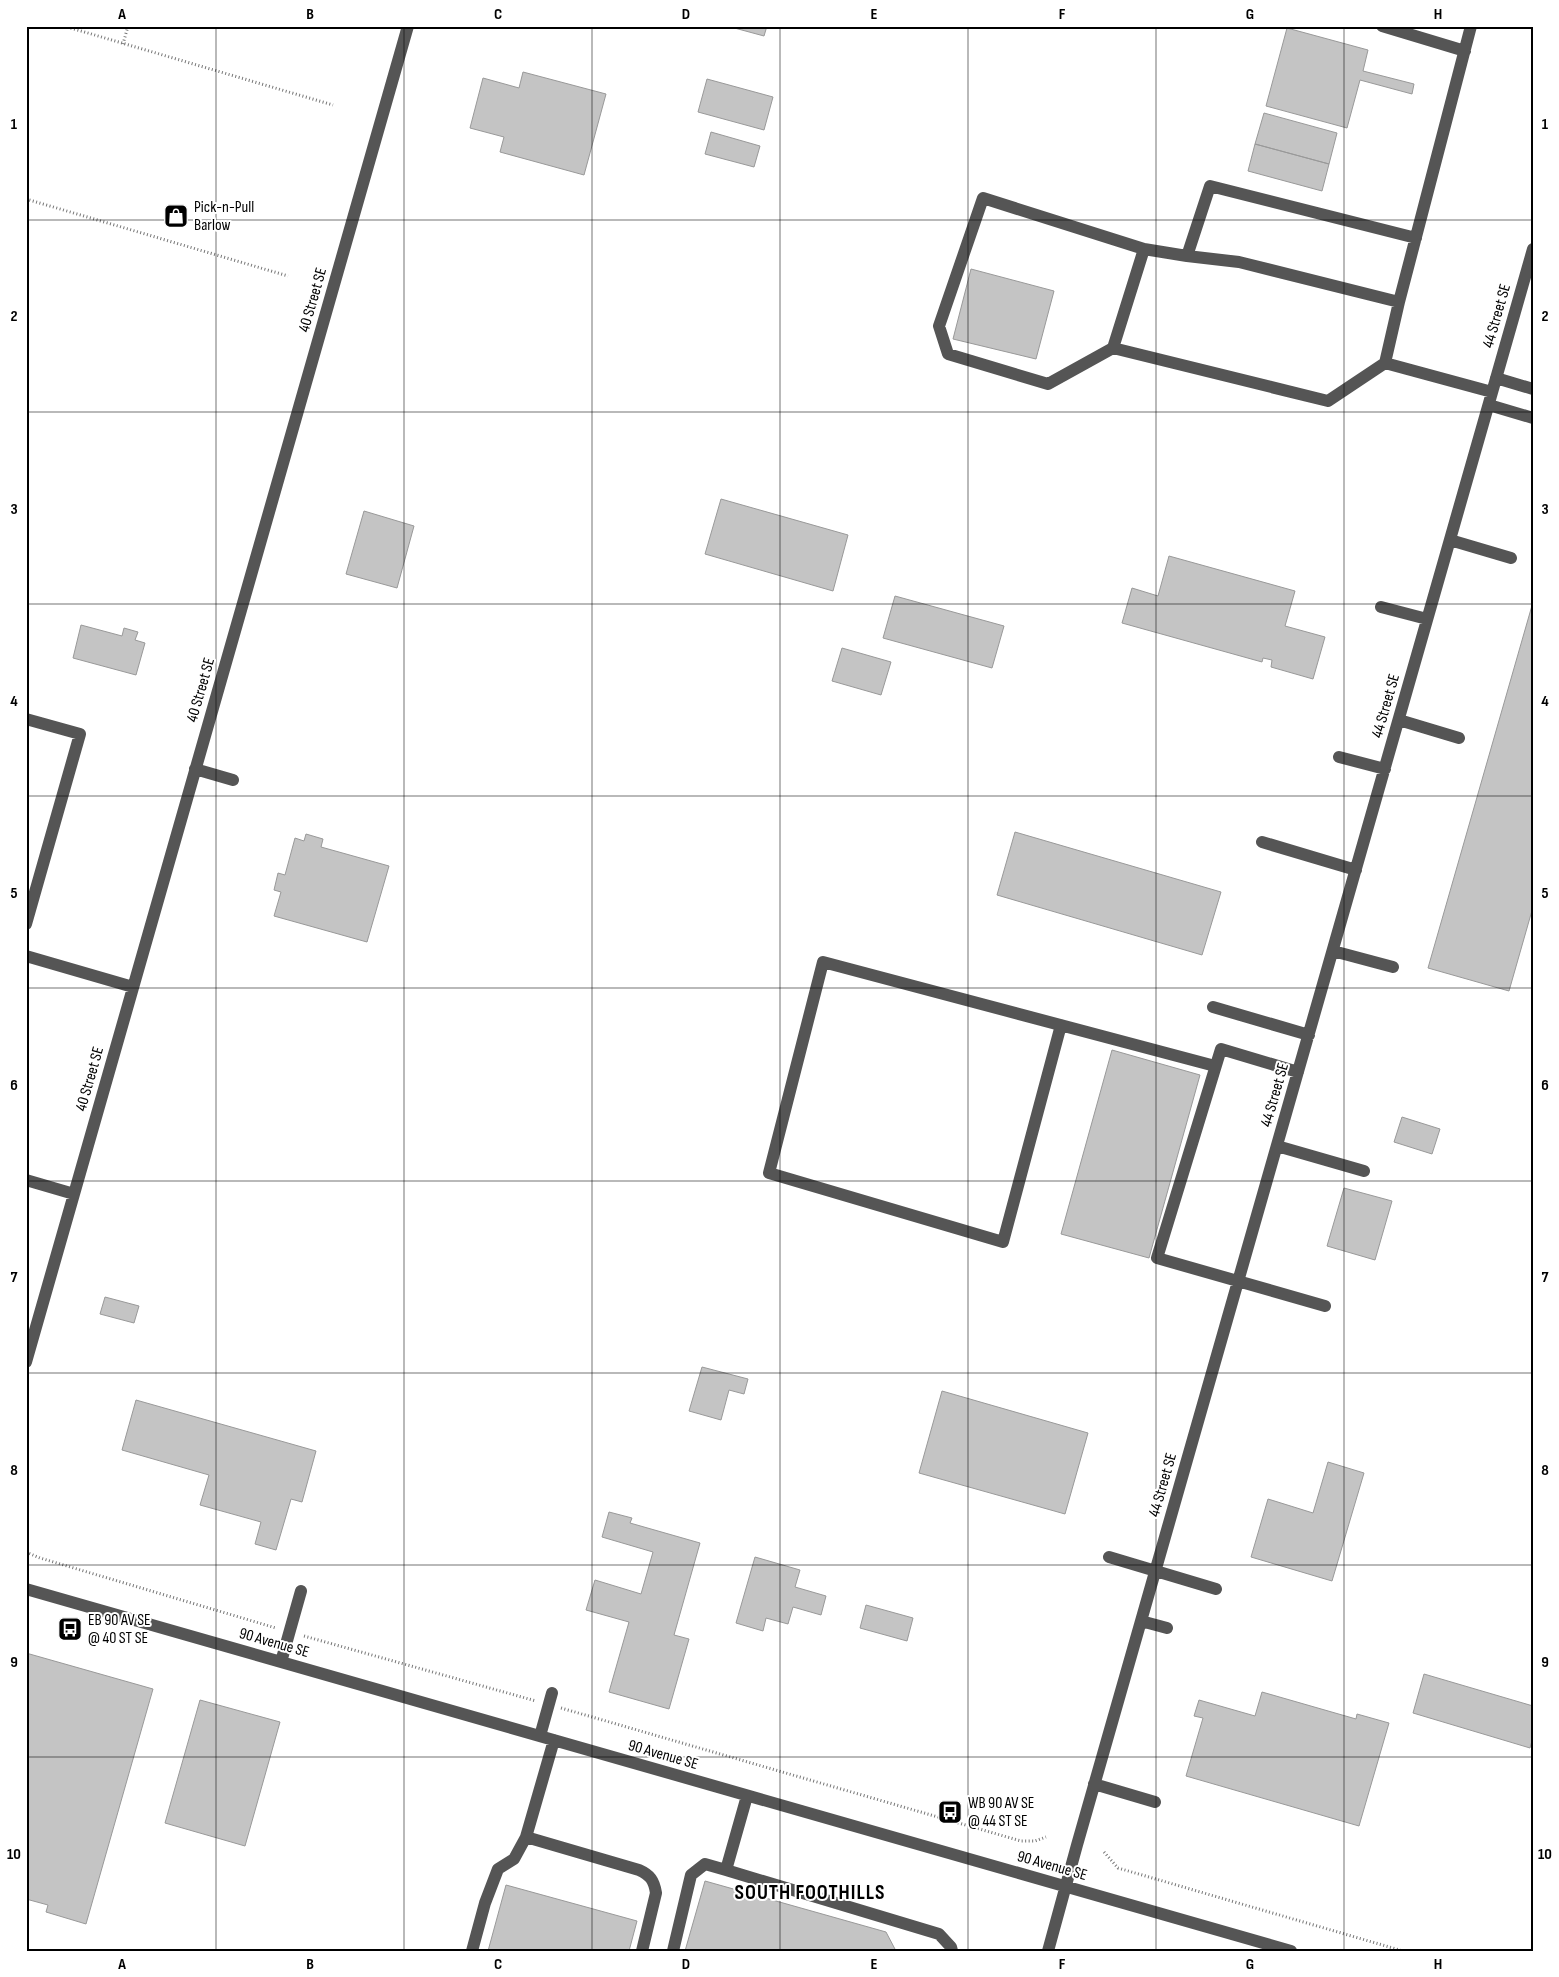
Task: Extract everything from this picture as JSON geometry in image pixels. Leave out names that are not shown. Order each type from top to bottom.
[{"type":"street","name":"40 Street SE","points":[[26,1362],[408,26]]},
{"type":"street","points":[[1382,26],[1465,51]]},
{"type":"street","points":[[1399,302],[1239,262],[1144,249],[983,198],[939,326],[948,354],[1048,384],[1113,348],[1328,401],[1385,363],[1399,302],[1471,26]]},
{"type":"street","points":[[1187,256],[1210,186],[1416,238]]},
{"type":"street","points":[[1113,348],[1144,249]]},
{"type":"street","name":"44 Street SE","points":[[1048,1951],[1490,398],[1529,276],[1533,249]]},
{"type":"street","points":[[1385,363],[1490,398],[1533,418]]},
{"type":"street","points":[[1496,378],[1533,389]]},
{"type":"street","points":[[1450,540],[1511,558]]},
{"type":"street","points":[[1381,607],[1427,620]]},
{"type":"street","points":[[26,719],[80,734],[26,924]]},
{"type":"street","points":[[1399,720],[1459,738]]},
{"type":"street","points":[[1339,757],[1384,769]]},
{"type":"street","points":[[196,769],[233,780]]},
{"type":"street","points":[[1262,842],[1356,870]]},
{"type":"street","points":[[1333,950],[1393,967]]},
{"type":"street","points":[[26,956],[133,987]]},
{"type":"street","points":[[1061,1025],[1003,1242],[769,1173],[823,962],[1061,1025],[1215,1066]]},
{"type":"street","points":[[1213,1007],[1309,1035]]},
{"type":"street","points":[[1298,1072],[1221,1049],[1157,1258],[1325,1306]]},
{"type":"street","points":[[1277,1146],[1364,1171]]},
{"type":"street","points":[[26,1180],[74,1194]]},
{"type":"street","points":[[1109,1557],[1216,1589]]},
{"type":"street","name":"90 Avenue SE","points":[[26,1589],[1291,1951]]},
{"type":"street","points":[[280,1662],[301,1591]]},
{"type":"street","points":[[1141,1621],[1166,1628]]},
{"type":"street","points":[[540,1736],[552,1693]]},
{"type":"street","points":[[472,1951],[485,1903],[498,1868],[514,1858],[526,1837],[554,1740]]},
{"type":"street","points":[[1094,1784],[1155,1802]]},
{"type":"street","points":[[726,1870],[746,1796]]},
{"type":"street","points":[[526,1837],[639,1870],[649,1875],[655,1884],[656,1893],[642,1951]]},
{"type":"street","points":[[673,1951],[691,1875],[705,1864],[939,1934],[951,1947],[952,1951]]},
{"type":"path","points":[[64,26],[333,105]]},
{"type":"path","points":[[123,44],[128,26]]},
{"type":"path","points":[[26,199],[288,276]]},
{"type":"path","points":[[1104,1852],[1118,1868],[1403,1951]]},
{"type":"building","points":[[727,26],[767,26],[764,36]]},
{"type":"building","points":[[1287,28],[1368,50],[1363,71],[1414,84],[1412,94],[1360,80],[1347,128],[1266,106]]},
{"type":"building","points":[[523,72],[606,94],[584,175],[500,152],[504,137],[470,128],[483,78],[519,88]]},
{"type":"building","points":[[707,79],[773,97],[764,130],[698,112]]},
{"type":"building","points":[[1264,113],[1337,133],[1329,164],[1255,144]]},
{"type":"building","points":[[711,132],[760,146],[754,167],[705,154]]},
{"type":"building","points":[[1255,144],[1329,164],[1322,191],[1248,171]]},
{"type":"building","points":[[971,269],[1054,291],[1036,359],[953,339]]},
{"type":"building","points":[[721,499],[848,535],[833,591],[705,554]]},
{"type":"building","points":[[364,511],[414,526],[397,588],[346,574]]},
{"type":"building","points":[[1169,556],[1295,591],[1285,626],[1325,637],[1313,679],[1271,667],[1272,660],[1263,658],[1262,662],[1122,623],[1132,588],[1158,596]]},
{"type":"building","points":[[895,596],[1004,626],[992,668],[883,638]]},
{"type":"building","points":[[1533,602],[1533,907],[1509,991],[1428,968]]},
{"type":"building","points":[[81,625],[122,636],[124,628],[138,632],[135,640],[145,643],[136,675],[73,658]]},
{"type":"building","points":[[842,648],[891,662],[881,695],[832,681]]},
{"type":"building","points":[[1015,832],[1221,892],[1202,955],[997,895]]},
{"type":"building","points":[[306,834],[323,839],[321,847],[389,866],[367,942],[274,916],[281,892],[274,890],[278,873],[285,875],[295,838],[304,841]]},
{"type":"building","points":[[1112,1050],[1200,1075],[1149,1258],[1061,1234]]},
{"type":"building","points":[[1402,1117],[1440,1129],[1432,1154],[1394,1142]]},
{"type":"building","points":[[1344,1188],[1392,1201],[1375,1260],[1327,1246]]},
{"type":"building","points":[[105,1297],[139,1306],[134,1323],[100,1314]]},
{"type":"building","points":[[702,1367],[748,1379],[744,1394],[729,1390],[721,1420],[689,1411]]},
{"type":"building","points":[[942,1391],[1088,1433],[1065,1514],[919,1473]]},
{"type":"building","points":[[136,1400],[316,1451],[302,1502],[291,1499],[276,1550],[255,1544],[261,1522],[200,1505],[209,1475],[122,1450]]},
{"type":"building","points":[[1328,1462],[1364,1473],[1332,1581],[1251,1557],[1268,1499],[1313,1513]]},
{"type":"building","points":[[609,1512],[632,1518],[630,1523],[700,1543],[674,1635],[689,1639],[669,1709],[609,1692],[629,1622],[586,1610],[595,1580],[641,1594],[653,1552],[602,1537]]},
{"type":"building","points":[[755,1557],[800,1570],[795,1587],[826,1596],[821,1615],[793,1607],[788,1624],[766,1618],[763,1631],[736,1623]]},
{"type":"building","points":[[866,1605],[913,1618],[907,1641],[860,1628]]},
{"type":"building","points":[[26,1653],[153,1689],[86,1924],[46,1912],[48,1905],[26,1899]]},
{"type":"building","points":[[1424,1674],[1533,1706],[1533,1737],[1530,1748],[1413,1713]]},
{"type":"building","points":[[1262,1692],[1356,1719],[1357,1714],[1389,1723],[1359,1826],[1186,1776],[1203,1718],[1194,1716],[1199,1700],[1255,1716]]},
{"type":"building","points":[[200,1700],[280,1722],[245,1846],[165,1823]]},
{"type":"building","points":[[705,1881],[886,1932],[896,1951],[685,1951]]},
{"type":"building","points":[[506,1885],[637,1921],[629,1951],[488,1951]]},
{"type":"place","name":"Pick-n-Pull Barlow","points":[[176,216]]},
{"type":"place","name":"EB 90 AV SE @ 40 ST SE","points":[[70,1629]]},
{"type":"place","name":"WB 90 AV SE @ 44 ST SE","points":[[950,1812]]},
{"type":"district","name":"SOUTH FOOTHILLS","points":[[810,1892]]}]
